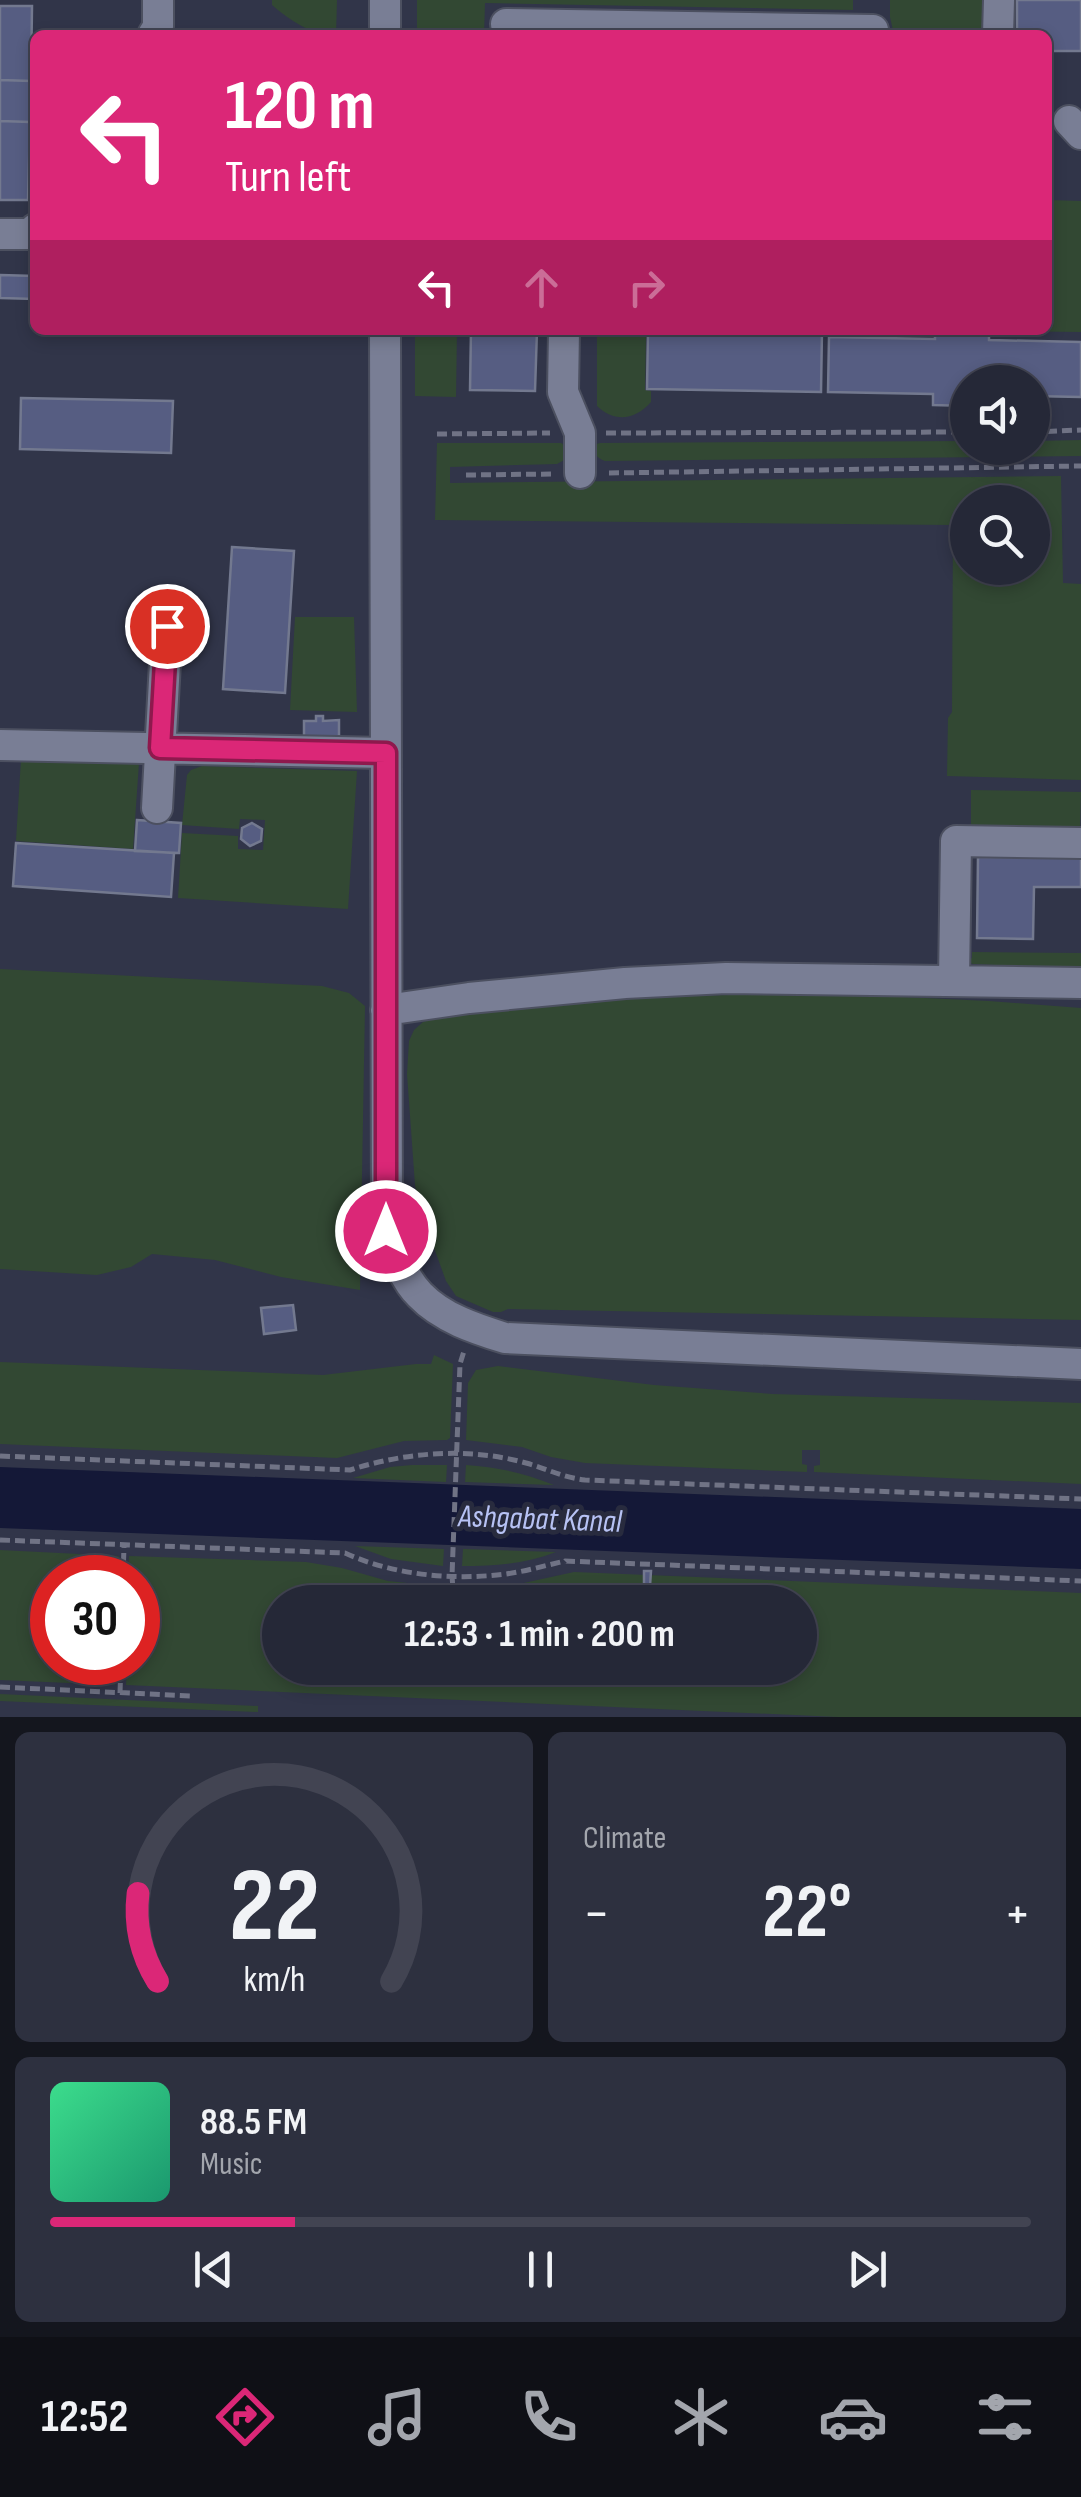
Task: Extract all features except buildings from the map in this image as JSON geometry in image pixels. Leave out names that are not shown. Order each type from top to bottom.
[{"type":"street","points":[[157,30],[158,0]]},
{"type":"street","points":[[385,0],[385,30]]},
{"type":"street","points":[[998,30],[999,0]]},
{"type":"street","points":[[506,24],[653,30]]},
{"type":"street","points":[[0,234],[30,234]]},
{"type":"street","points":[[385,335],[386,1231],[420,1296],[463,1325],[505,1338],[1081,1364]]},
{"type":"street","points":[[564,335],[563,392],[580,433],[580,473]]},
{"type":"street","points":[[158,808],[167,626]]},
{"type":"street","points":[[0,745],[386,753]]},
{"type":"street","points":[[954,981],[956,841],[1081,843]]},
{"type":"street","points":[[386,1010],[469,998],[726,978],[1081,983]]},
{"type":"path","points":[[1050,432],[1081,430]]},
{"type":"path","points":[[437,434],[950,432]]},
{"type":"path","points":[[466,475],[1081,466]]},
{"type":"path","points":[[453,1585],[460,1364],[471,1328]]},
{"type":"path","points":[[0,1456],[350,1470],[439,1453],[496,1456],[585,1480],[1081,1499]]},
{"type":"path","points":[[0,1540],[345,1553],[389,1568],[452,1576],[497,1576],[565,1561],[1081,1580]]},
{"type":"path","points":[[124,1544],[124,1555]]},
{"type":"path","points":[[120,1685],[120,1692]]},
{"type":"path","points":[[0,1687],[192,1696]]},
{"type":"green space","points":[[272,0],[337,0],[336,30],[311,30],[272,5]]},
{"type":"green space","points":[[417,0],[853,0],[853,10],[485,3],[484,30],[417,30]]},
{"type":"green space","points":[[890,0],[983,0],[982,30],[893,30]]},
{"type":"green space","points":[[1052,200],[1081,201],[1081,332],[1052,332]]},
{"type":"green space","points":[[415,335],[457,335],[456,397],[415,396]]},
{"type":"green space","points":[[597,336],[646,337],[645,390],[651,391],[651,402],[632,416],[611,415],[597,406]]},
{"type":"green space","points":[[1081,440],[1081,456],[1050,456],[1050,441]]},
{"type":"green space","points":[[950,441],[950,457],[605,461],[594,451],[593,445]]},
{"type":"green space","points":[[437,443],[566,446],[566,459],[557,464],[450,467],[450,483],[1061,476],[1063,583],[1081,584],[1081,780],[947,776],[948,718],[952,712],[953,585],[1050,585],[1050,485],[950,485],[950,525],[435,520]]},
{"type":"green space","points":[[295,617],[354,617],[357,712],[290,710]]},
{"type":"green space","points":[[21,759],[139,763],[133,849],[16,841]]},
{"type":"green space","points":[[202,766],[357,771],[348,909],[178,898],[182,833],[238,836],[238,849],[263,850],[265,820],[240,819],[239,829],[182,825],[187,775]]},
{"type":"green space","points":[[971,790],[1081,792],[1080,832],[971,830]]},
{"type":"green space","points":[[972,952],[1081,953],[1081,969],[973,964],[967,962]]},
{"type":"green space","points":[[0,969],[322,986],[349,993],[365,1006],[360,1290],[281,1277],[215,1260],[152,1254],[131,1267],[97,1275],[0,1269]]},
{"type":"green space","points":[[817,993],[1081,1008],[1081,1320],[508,1309],[493,1312],[456,1296],[446,1281],[415,1185],[407,1074],[409,1041],[423,1022],[467,1012],[634,997]]},
{"type":"green space","points":[[434,1355],[453,1364],[447,1440],[404,1441],[337,1458],[0,1444],[0,1362],[323,1375],[431,1364]]},
{"type":"green space","points":[[498,1366],[654,1385],[773,1394],[1081,1403],[1081,1484],[814,1472],[814,1466],[820,1465],[820,1450],[802,1450],[802,1464],[807,1465],[807,1472],[585,1463],[522,1447],[466,1440],[468,1383],[476,1370]]},
{"type":"green space","points":[[447,1465],[446,1482],[353,1478],[390,1467]]},
{"type":"green space","points":[[466,1465],[511,1471],[554,1485],[465,1482]]},
{"type":"green space","points":[[355,1546],[444,1549],[443,1566],[391,1559]]},
{"type":"green space","points":[[463,1549],[556,1552],[510,1564],[462,1566]]},
{"type":"green space","points":[[0,1550],[99,1555],[30,1555],[30,1681],[0,1680]]},
{"type":"green space","points":[[160,1557],[306,1562],[388,1581],[427,1585],[262,1585],[262,1685],[817,1685],[817,1585],[515,1585],[574,1572],[1081,1593],[1081,1717],[838,1717],[126,1685],[160,1685]]},
{"type":"green space","points":[[0,1694],[258,1706],[258,1712],[0,1701]]},
{"type":"water","name":"Ashgabat Kanal","points":[[0,1467],[1081,1509],[1081,1569],[0,1528]]},
{"type":"route","points":[[167,626],[160,748],[386,753],[386,1231]]}]
